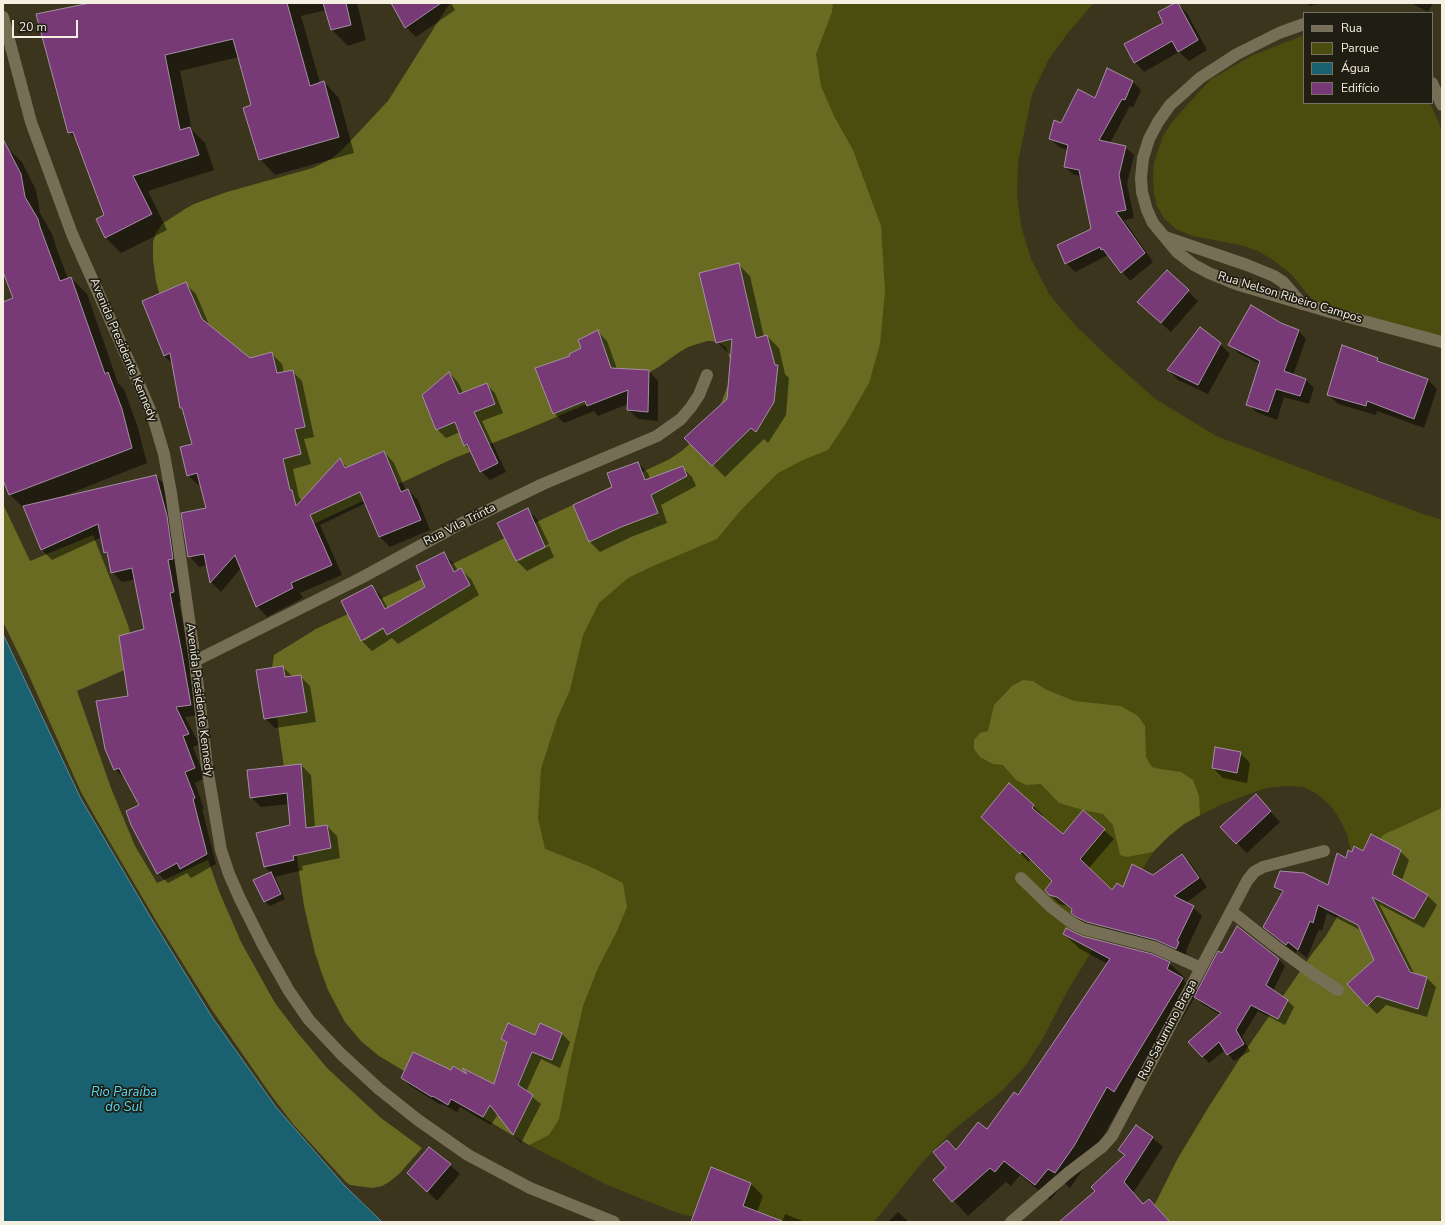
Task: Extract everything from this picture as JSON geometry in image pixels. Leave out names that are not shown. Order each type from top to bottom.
[{"type":"street","name":"Avenida Presidente Kennedy","points":[[3,18],[31,122],[72,234],[150,410],[164,454],[195,661],[208,774],[216,824],[225,862],[240,899],[263,945],[289,992],[309,1020],[341,1054],[379,1090],[418,1120],[468,1155],[530,1188],[614,1222]]},
{"type":"street","name":"Rua Nelson Ribeiro Campos","points":[[1303,24],[1279,33],[1237,54],[1205,74],[1170,105],[1158,122],[1149,139],[1142,158],[1140,178],[1147,210],[1153,223],[1177,252],[1194,265],[1209,273],[1236,284],[1302,304],[1442,342]]},
{"type":"street","points":[[1433,85],[1442,105]]},
{"type":"street","points":[[1164,237],[1274,276],[1283,282],[1302,304]]},
{"type":"street","name":"Rua Vila Trinta","points":[[195,661],[361,578],[462,523],[543,484],[656,436],[681,418],[691,407],[699,394],[707,375]]},
{"type":"street","name":"Rua Saturnino Braga","points":[[1011,1222],[1068,1173],[1102,1147],[1112,1136],[1232,912],[1247,881],[1254,872],[1263,867],[1324,851]]},
{"type":"street","points":[[1021,878],[1051,907],[1072,923],[1084,929],[1154,947],[1201,968]]},
{"type":"street","points":[[1232,912],[1275,946],[1338,990]]},
{"type":"green space","points":[[450,3],[1096,3],[1091,6],[1067,34],[1049,59],[1032,94],[1018,162],[1017,194],[1021,226],[1031,259],[1049,294],[1074,324],[1154,398],[1216,436],[1442,520],[1442,1222],[1146,1222],[1178,1158],[1210,1105],[1239,1060],[1326,936],[1346,902],[1353,861],[1347,834],[1330,805],[1317,794],[1304,787],[1289,786],[1266,788],[1222,804],[1184,824],[1153,852],[1069,988],[1042,1040],[1026,1065],[1002,1091],[952,1131],[920,1165],[874,1222],[712,1222],[675,1212],[607,1185],[529,1145],[379,1056],[361,1041],[345,1022],[321,973],[304,906],[285,772],[274,655],[316,629],[670,459],[683,450],[698,436],[719,409],[732,374],[732,365],[726,347],[713,341],[707,341],[688,347],[624,388],[528,429],[452,459],[234,558],[156,281],[153,259],[153,242],[156,233],[162,224],[194,204],[227,192],[313,168],[331,159],[343,149],[388,101]]},
{"type":"green space","points":[[1303,35],[1303,104],[1430,104],[1442,130],[1442,339],[1321,304],[1311,298],[1291,274],[1258,251],[1240,245],[1193,236],[1176,229],[1164,218],[1157,206],[1153,178],[1154,163],[1163,136],[1173,121],[1210,80],[1251,56]]},
{"type":"shaded area","points":[[450,3],[833,3],[832,12],[816,54],[821,86],[834,116],[853,150],[881,226],[885,291],[880,344],[869,383],[846,423],[828,450],[805,459],[778,473],[741,510],[717,539],[628,578],[599,603],[583,635],[570,690],[557,719],[541,769],[538,818],[545,849],[591,867],[623,883],[627,907],[616,933],[598,968],[583,1006],[559,1119],[549,1135],[529,1145],[379,1056],[361,1041],[345,1022],[328,990],[315,953],[304,906],[275,705],[272,668],[274,655],[316,629],[670,459],[683,450],[698,436],[719,409],[732,374],[732,365],[726,347],[713,341],[707,341],[688,347],[624,388],[528,429],[452,459],[237,560],[232,555],[166,319],[156,281],[153,259],[153,242],[156,233],[162,224],[185,209],[194,204],[227,192],[313,168],[331,159],[343,149],[388,101]]},
{"type":"shaded area","points":[[3,504],[30,561],[93,535],[128,625],[138,664],[77,691],[111,788],[135,846],[157,883],[208,860],[219,891],[241,942],[275,1003],[327,1068],[381,1118],[422,1148],[399,1174],[382,1186],[372,1188],[350,1185],[293,1124],[212,1010],[155,919],[81,792],[26,669],[3,622]]},
{"type":"shaded area","points":[[1023,680],[1033,681],[1045,689],[1074,701],[1121,706],[1138,716],[1145,726],[1146,757],[1152,767],[1181,772],[1193,780],[1199,796],[1200,815],[1184,824],[1153,852],[1127,857],[1120,855],[1113,825],[1103,814],[1059,803],[1041,784],[1026,785],[1016,780],[1003,765],[993,764],[980,757],[974,749],[974,740],[980,733],[988,731],[994,705],[1012,686]]},
{"type":"shaded area","points":[[1442,808],[1442,1219],[1439,1222],[1146,1222],[1178,1158],[1210,1105],[1239,1060],[1326,936],[1346,902],[1353,861],[1385,834]]},
{"type":"water","name":"Rio Paraíba do Sul","points":[[3,634],[81,799],[151,918],[212,1017],[276,1107],[344,1185],[382,1222],[3,1222]]},
{"type":"building","points":[[90,3],[287,3],[310,86],[324,81],[339,137],[259,160],[243,108],[251,105],[233,39],[165,55],[180,130],[190,127],[199,155],[133,176],[152,214],[105,238],[96,219],[104,215],[73,132],[68,133],[36,14]]},
{"type":"building","points":[[323,3],[346,3],[351,25],[331,30]]},
{"type":"building","points":[[391,3],[441,3],[405,28]]},
{"type":"building","points":[[1175,3],[1178,3],[1198,40],[1178,52],[1172,41],[1134,63],[1124,44],[1163,23],[1158,12]]},
{"type":"building","points":[[1107,68],[1133,81],[1125,100],[1122,99],[1099,140],[1126,146],[1119,175],[1126,210],[1116,212],[1145,253],[1121,273],[1100,247],[1065,264],[1057,245],[1091,229],[1079,170],[1064,167],[1068,145],[1049,139],[1054,120],[1061,123],[1078,89],[1095,98]]},
{"type":"building","points":[[3,139],[21,174],[25,197],[38,219],[60,281],[71,277],[105,374],[108,372],[122,409],[132,448],[9,495],[3,480],[3,302],[13,298],[3,272]]},
{"type":"building","points":[[739,263],[756,338],[767,335],[775,365],[778,365],[774,402],[756,432],[751,428],[712,466],[684,438],[727,399],[732,339],[716,343],[699,273]]},
{"type":"building","points":[[1167,270],[1189,290],[1161,323],[1137,302]]},
{"type":"building","points":[[186,282],[202,319],[250,358],[272,352],[277,373],[293,370],[305,427],[295,429],[301,454],[283,459],[290,490],[292,490],[296,506],[340,458],[345,468],[384,451],[401,492],[408,489],[421,520],[379,537],[360,492],[310,515],[332,565],[291,583],[293,588],[256,607],[235,555],[210,583],[204,554],[188,557],[181,513],[206,508],[197,473],[187,476],[180,447],[192,444],[182,408],[180,408],[170,353],[164,356],[142,301]]},
{"type":"building","points":[[1251,305],[1281,323],[1299,330],[1284,371],[1306,379],[1300,396],[1276,389],[1268,412],[1246,405],[1260,361],[1228,345]]},
{"type":"building","points":[[1200,327],[1221,343],[1198,385],[1167,370]]},
{"type":"building","points":[[598,330],[611,368],[649,370],[648,412],[627,410],[628,390],[587,406],[585,401],[553,414],[535,368],[570,356],[569,354],[581,348],[578,340]]},
{"type":"building","points":[[1342,345],[1378,358],[1377,361],[1428,379],[1414,419],[1367,401],[1366,406],[1327,395]]},
{"type":"building","points":[[449,372],[459,394],[487,383],[495,404],[474,412],[498,463],[480,472],[467,444],[464,446],[455,422],[436,430],[422,395]]},
{"type":"building","points":[[638,462],[645,480],[683,466],[687,476],[651,495],[658,513],[621,527],[589,542],[573,505],[612,487],[607,473]]},
{"type":"building","points":[[156,475],[167,516],[173,559],[168,560],[174,592],[170,593],[191,705],[176,707],[189,734],[183,736],[195,768],[185,772],[195,798],[193,799],[207,854],[180,869],[177,863],[157,874],[131,825],[126,811],[139,805],[119,768],[114,770],[105,749],[96,701],[128,696],[119,636],[144,629],[132,568],[111,573],[107,552],[104,553],[98,524],[41,550],[23,506]]},
{"type":"building","points":[[528,508],[545,547],[516,561],[497,523]]},
{"type":"building","points":[[444,552],[454,572],[461,568],[470,585],[387,635],[383,628],[361,641],[341,601],[372,585],[385,609],[425,587],[416,566]]},
{"type":"building","points":[[283,666],[285,677],[301,675],[307,712],[264,719],[256,670]]},
{"type":"building","points":[[1215,747],[1241,752],[1237,773],[1212,768]]},
{"type":"building","points":[[301,764],[306,828],[327,825],[331,848],[293,856],[294,860],[264,867],[256,833],[290,825],[287,793],[250,798],[247,770]]},
{"type":"building","points":[[1009,783],[1034,805],[1032,808],[1063,834],[1083,810],[1105,829],[1080,859],[1112,890],[1117,883],[1123,887],[1132,864],[1153,875],[1182,854],[1199,878],[1174,896],[1194,906],[1177,941],[1179,942],[1176,949],[1156,940],[1087,922],[1071,913],[1072,909],[1057,897],[1049,895],[1045,890],[1052,881],[1022,851],[1020,854],[981,817]]},
{"type":"building","points":[[1256,794],[1271,811],[1236,844],[1220,827]]},
{"type":"building","points":[[1371,834],[1401,850],[1392,874],[1428,895],[1414,919],[1372,897],[1410,972],[1427,977],[1418,1009],[1377,996],[1367,1006],[1347,984],[1374,960],[1358,925],[1318,905],[1313,923],[1310,921],[1298,950],[1288,942],[1286,945],[1263,927],[1283,891],[1274,887],[1280,871],[1304,873],[1328,885],[1337,853],[1346,858],[1348,850],[1352,852],[1354,846],[1363,851]]},
{"type":"building","points":[[271,872],[281,894],[264,902],[253,880]]},
{"type":"building","points":[[1237,926],[1279,959],[1266,985],[1288,1000],[1278,1019],[1251,1005],[1236,1030],[1244,1044],[1227,1055],[1219,1042],[1202,1057],[1188,1042],[1221,1013],[1194,997],[1218,951],[1222,953]]},
{"type":"building","points":[[1066,928],[1082,936],[1152,954],[1170,962],[1167,969],[1183,978],[1114,1092],[1107,1087],[1074,1146],[1055,1173],[1048,1169],[1035,1185],[1004,1161],[995,1172],[990,1168],[952,1202],[933,1180],[946,1168],[933,1152],[947,1140],[956,1150],[978,1122],[987,1129],[1014,1092],[1018,1095],[1110,959],[1063,934]]},
{"type":"building","points":[[508,1023],[535,1035],[540,1023],[562,1033],[552,1060],[532,1052],[518,1085],[533,1095],[513,1135],[490,1105],[483,1117],[451,1099],[448,1105],[401,1078],[413,1052],[451,1070],[453,1066],[467,1074],[462,1068],[494,1084],[507,1042],[501,1039]]},
{"type":"building","points":[[1136,1125],[1153,1137],[1124,1182],[1143,1204],[1149,1199],[1170,1222],[1059,1222],[1095,1191],[1091,1187],[1125,1155],[1118,1150]]},
{"type":"building","points":[[429,1147],[451,1164],[427,1192],[407,1173]]},
{"type":"building","points":[[711,1167],[751,1183],[743,1206],[782,1222],[691,1222]]}]
